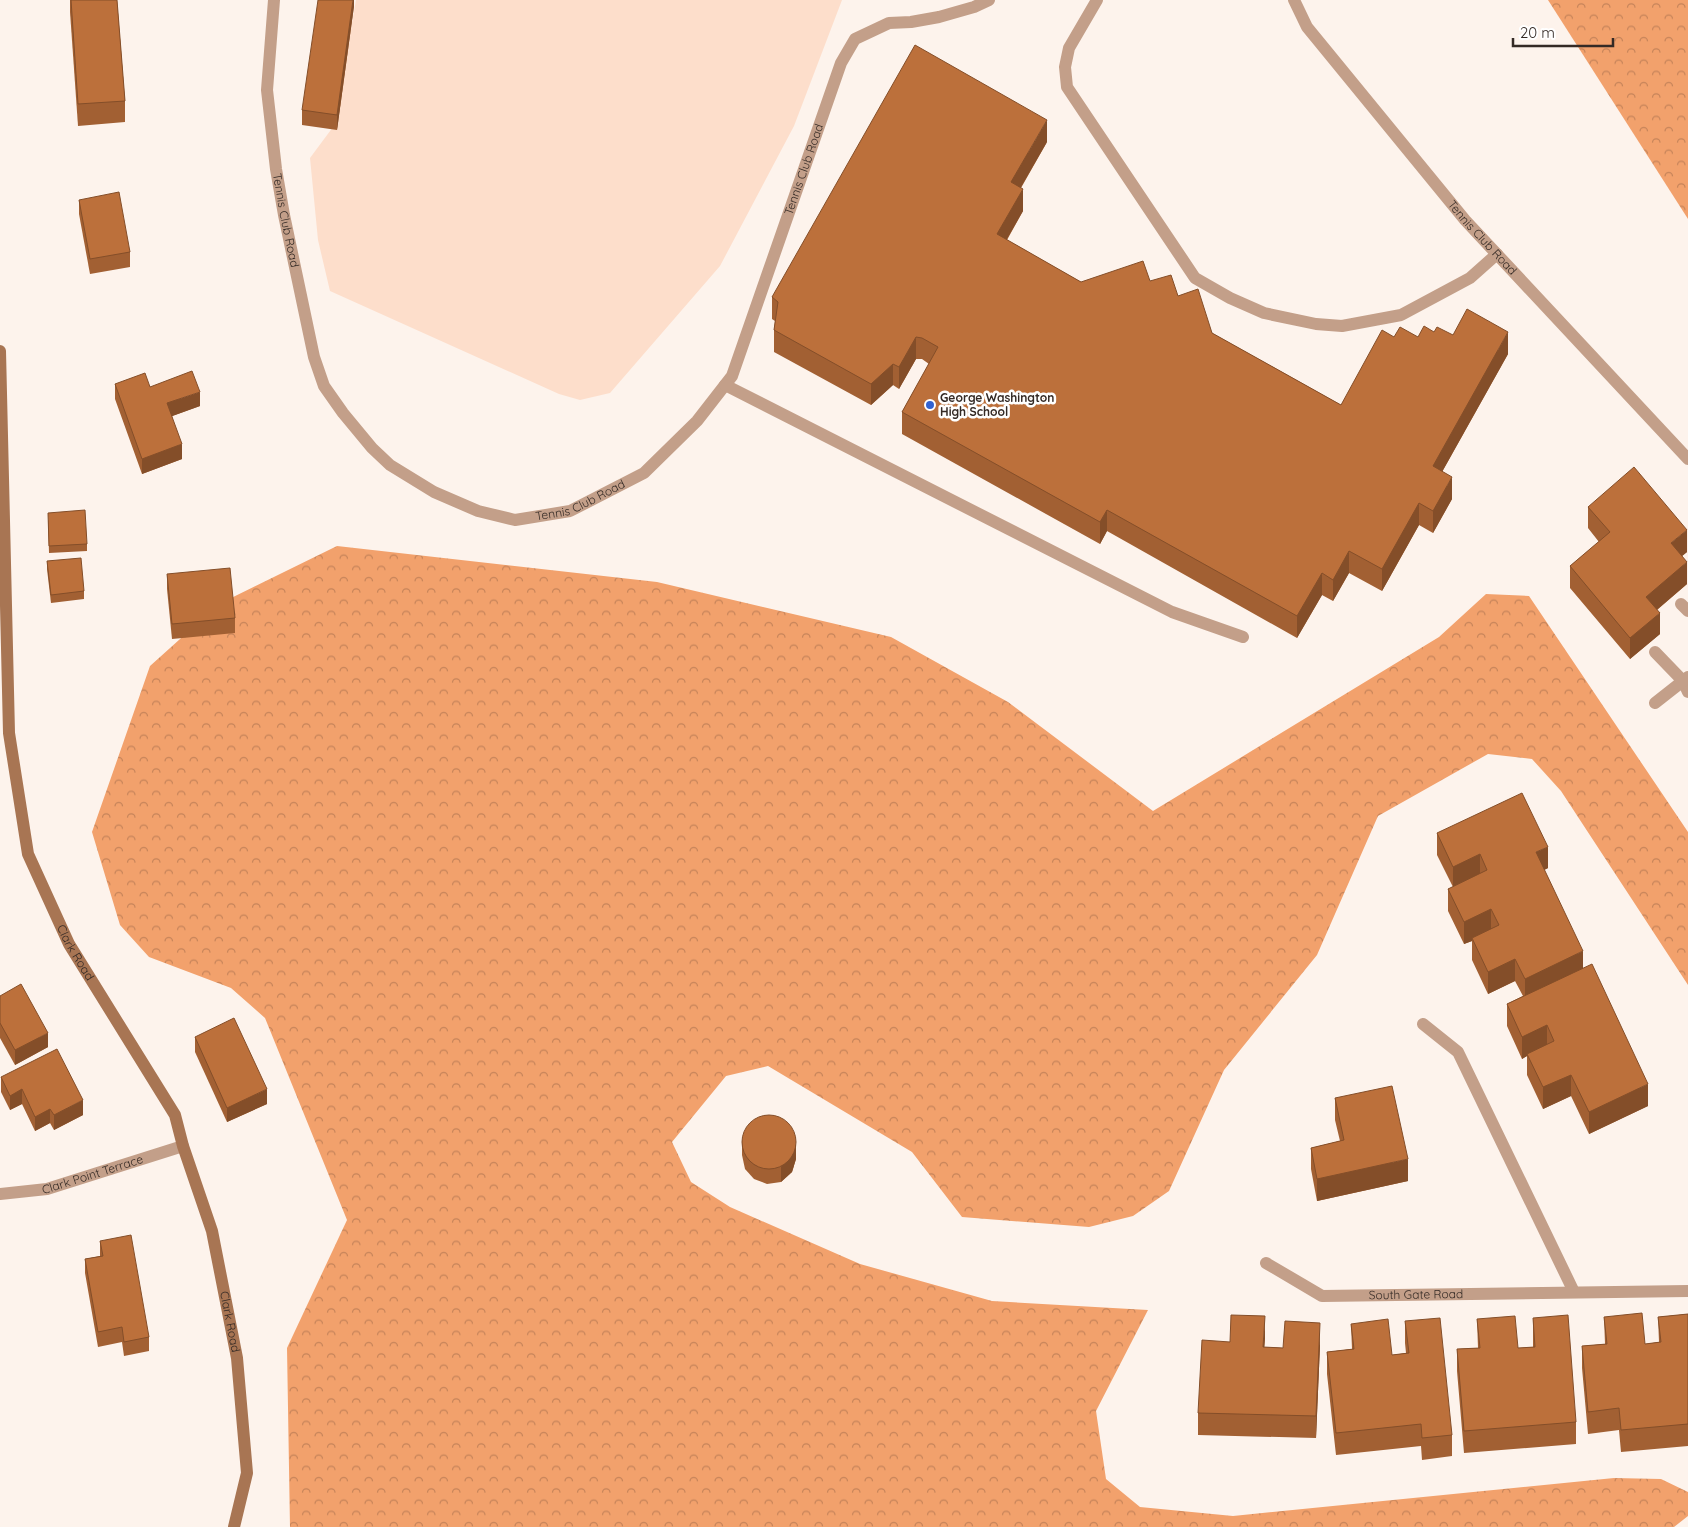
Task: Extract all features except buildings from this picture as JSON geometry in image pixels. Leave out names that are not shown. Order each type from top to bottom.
[{"type":"street","name":"Tennis Club Road","points":[[274,0],[267,90],[276,169],[314,357],[324,386],[343,413],[372,448],[390,465],[434,492],[478,511],[515,520],[570,511],[644,473],[696,421],[732,376],[841,63],[855,39],[889,23],[911,22],[939,17],[974,7],[990,0]]},
{"type":"street","points":[[1098,0],[1070,48],[1065,67],[1067,87],[1194,278],[1230,298],[1264,313],[1316,324],[1342,326],[1401,315],[1470,278],[1497,254]]},
{"type":"street","name":"Tennis Club Road","points":[[1294,0],[1307,27],[1465,220],[1688,460]]},
{"type":"street","name":"Clark Road","points":[[0,351],[9,733],[28,854],[69,944],[175,1115],[183,1146],[212,1231],[237,1358],[247,1473],[234,1527]]},
{"type":"street","points":[[725,385],[1172,612],[1243,637]]},
{"type":"street","points":[[1655,652],[1686,684],[1655,703]]},
{"type":"street","points":[[1423,1024],[1458,1052],[1574,1292]]},
{"type":"street","name":"Clark Point Terrace","points":[[0,1194],[48,1189],[183,1146]]},
{"type":"street","name":"South Gate Road","points":[[1266,1263],[1322,1296],[1688,1291]]},
{"type":"shaded area","points":[[356,0],[842,0],[794,126],[720,266],[610,393],[580,400],[559,394],[330,291],[318,240],[310,158],[333,127]]},
{"type":"green space","points":[[1548,0],[1688,0],[1688,219]]},
{"type":"green space","points":[[337,546],[657,582],[891,637],[1008,702],[1153,811],[1439,637],[1486,594],[1529,596],[1688,832],[1688,985],[1561,791],[1532,759],[1488,754],[1378,816],[1317,955],[1224,1070],[1169,1191],[1133,1216],[1089,1227],[962,1217],[912,1152],[768,1066],[726,1076],[672,1142],[691,1182],[730,1207],[860,1264],[992,1301],[1148,1310],[1096,1411],[1106,1479],[1140,1507],[1233,1516],[1614,1478],[1661,1479],[1688,1492],[1688,1516],[1674,1527],[290,1527],[287,1348],[347,1220],[265,1018],[231,988],[149,957],[120,925],[92,832],[150,666],[219,604]]},
{"type":"place","name":"George Washington High School","points":[[930,405]]}]
